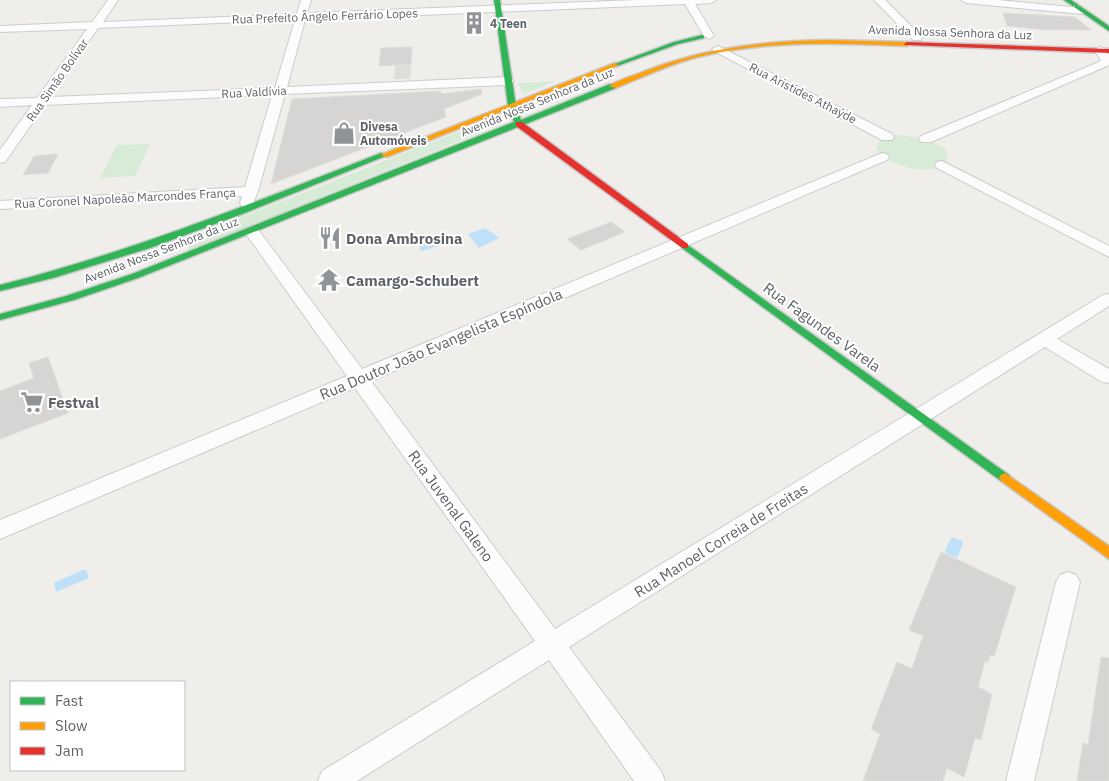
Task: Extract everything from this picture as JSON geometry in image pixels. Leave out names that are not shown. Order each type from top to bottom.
[{"type":"main road","points":[[1067,0],[1109,29]]},
{"type":"main road","points":[[497,4],[512,81],[512,106],[519,124]]},
{"type":"main road","name":"Avenida Nossa Senhora da Luz","points":[[759,33],[917,38],[1106,48]]},
{"type":"main road","name":"Avenida Nossa Senhora da Luz","points":[[0,288],[45,278],[120,255],[638,56],[676,43],[723,35]]},
{"type":"main road","name":"Avenida Nossa Senhora da Luz","points":[[0,317],[70,298],[186,257],[664,66],[718,49],[750,44],[802,42],[1038,45]]},
{"type":"main road","points":[[638,56],[659,57],[665,63],[664,66]]},
{"type":"main road","points":[[551,79],[586,77]]},
{"type":"main road","name":"Rua Fagundes Varela","points":[[519,124],[919,417],[1109,553]]},
{"type":"main road","points":[[425,139],[446,153]]},
{"type":"main road","points":[[389,153],[410,168]]},
{"type":"main road","points":[[171,237],[175,253],[186,257]]},
{"type":"main road","points":[[120,255],[129,262],[135,276]]},
{"type":"street","name":"Rua Simão Bolívar","points":[[0,160],[113,0]]},
{"type":"street","points":[[246,208],[306,0]]},
{"type":"street","points":[[688,0],[710,36]]},
{"type":"street","name":"Rua Prefeito Ângelo Ferrário Lopes","points":[[0,29],[301,17],[497,4],[711,0]]},
{"type":"street","points":[[879,0],[917,38]]},
{"type":"street","points":[[966,0],[1082,11]]},
{"type":"street","points":[[926,139],[1104,64],[1107,61],[1106,48]]},
{"type":"street","name":"Rua Aristides Athaýde","points":[[718,49],[887,136]]},
{"type":"street","name":"Rua Valdívia","points":[[0,103],[512,81]]},
{"type":"street","name":"Rua Doutor João Evangelista Espíndola","points":[[0,530],[882,157]]},
{"type":"street","points":[[942,165],[1109,252]]},
{"type":"street","name":"Rua Coronel Napoleão Marcondes França","points":[[0,205],[251,191]]},
{"type":"street","name":"Rua Juvenal Galeno","points":[[252,231],[651,781]]},
{"type":"street","name":"Rua Manoel Correia de Freitas","points":[[332,781],[1109,299]]},
{"type":"street","points":[[1044,339],[1109,377]]},
{"type":"street","points":[[1020,781],[1068,582]]},
{"type":"shaded area","points":[[412,47],[410,79],[394,79],[395,65],[379,66],[381,48]]},
{"type":"green space","points":[[556,81],[523,95],[518,83]]},
{"type":"green space","points":[[494,118],[499,125],[189,250],[183,240]]},
{"type":"green space","points":[[895,135],[919,138],[938,145],[945,149],[948,155],[945,162],[939,167],[920,170],[888,160],[876,148],[880,140]]},
{"type":"green space","points":[[150,144],[135,176],[100,178],[117,145]]},
{"type":"water","points":[[485,228],[499,238],[479,248],[468,234]]},
{"type":"water","points":[[438,235],[446,244],[421,251],[418,243]]},
{"type":"water","points":[[952,537],[963,543],[957,558],[947,554],[945,550]]},
{"type":"water","points":[[82,570],[86,570],[89,578],[56,592],[54,583]]},
{"type":"building","points":[[1003,13],[1075,17],[1091,30],[1048,30],[1007,26]]},
{"type":"building","points":[[412,47],[411,64],[379,66],[381,48]]},
{"type":"building","name":"Divesa Automóveis","points":[[481,89],[482,94],[444,109],[446,117],[271,184],[292,99],[441,91],[441,94]]},
{"type":"building","points":[[58,154],[48,173],[23,175],[34,156]]},
{"type":"building","points":[[611,222],[625,232],[581,250],[567,239]]},
{"type":"building","name":"Festval","points":[[48,357],[68,413],[0,439],[0,391],[34,378],[29,363]]},
{"type":"building","points":[[941,552],[1016,587],[994,656],[990,655],[988,663],[985,661],[978,687],[992,694],[981,740],[975,738],[964,777],[947,768],[943,781],[863,781],[880,734],[871,729],[897,662],[912,669],[923,636],[909,630]]},
{"type":"building","points":[[1101,657],[1109,658],[1109,781],[1077,781],[1083,743],[1088,745]]},
{"type":"railway","points":[[1016,0],[1109,9]]},
{"type":"traffic: fast","points":[[497,0],[512,106],[518,122]]},
{"type":"traffic: fast","points":[[1067,0],[1109,29]]},
{"type":"traffic: fast","points":[[615,65],[676,43],[702,37]]},
{"type":"traffic: fast","points":[[0,317],[70,298],[135,276],[613,86]]},
{"type":"traffic: fast","points":[[0,288],[49,276],[146,246],[242,211],[384,155]]},
{"type":"traffic: fast","points":[[685,246],[1005,478]]},
{"type":"traffic: slow","points":[[613,86],[695,56],[747,46],[800,42],[907,44]]},
{"type":"traffic: slow","points":[[384,155],[615,65]]},
{"type":"traffic: slow","points":[[1005,478],[1109,553]]},
{"type":"traffic: jam","points":[[907,44],[1109,51]]},
{"type":"traffic: jam","points":[[519,124],[685,246]]},
{"type":"place","name":"4 Teen","points":[[474,23]]},
{"type":"place","name":"Divesa Automóveis","points":[[344,133]]},
{"type":"place","name":"Dona Ambrosina","points":[[330,238]]},
{"type":"place","name":"Camargo-Schubert","points":[[329,280]]},
{"type":"place","name":"Festval","points":[[32,402]]}]
